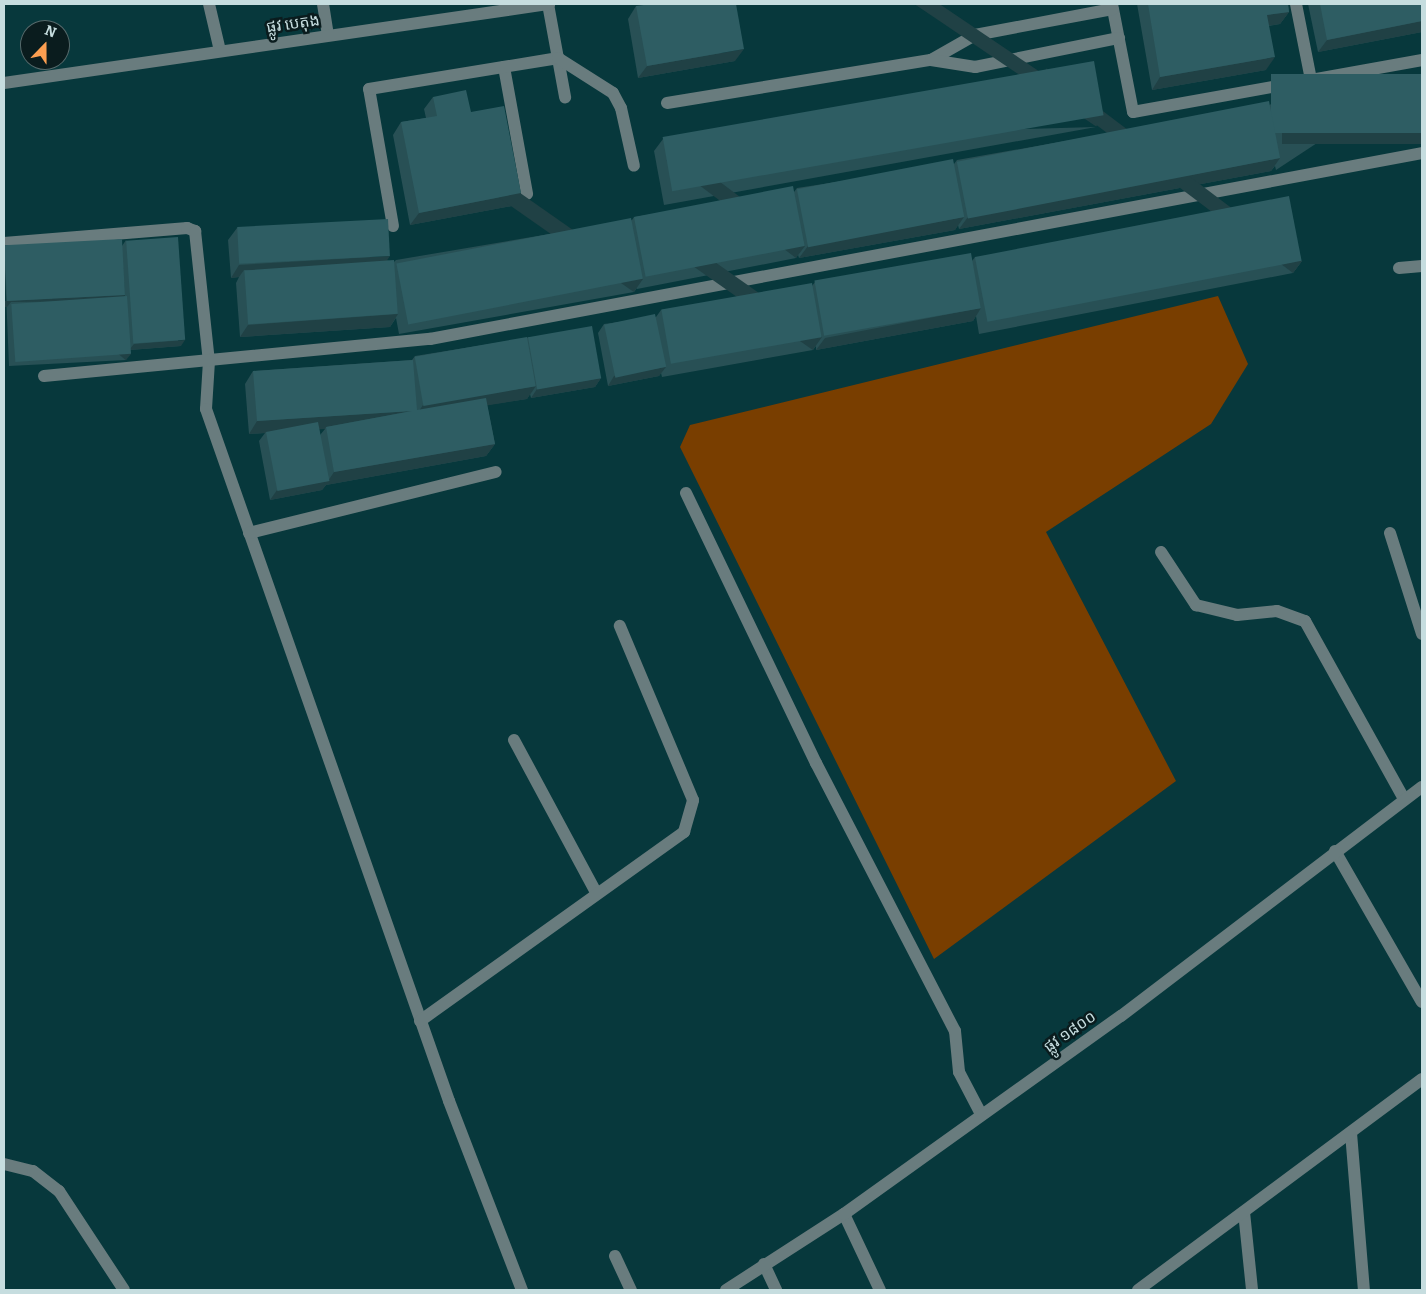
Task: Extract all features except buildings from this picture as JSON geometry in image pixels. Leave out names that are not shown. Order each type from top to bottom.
[{"type":"street","points":[[209,4],[220,51]]},
{"type":"street","points":[[323,4],[328,35]]},
{"type":"street","points":[[548,4],[565,97]]},
{"type":"street","name":"ផ្លូវ បេតុង","points":[[4,83],[548,4]]},
{"type":"street","points":[[1296,4],[1311,80]]},
{"type":"street","points":[[931,60],[975,35],[1112,6],[1133,112],[1422,60]]},
{"type":"street","points":[[668,103],[931,60],[975,67],[1119,38]]},
{"type":"street","points":[[393,226],[369,88],[558,58],[613,93],[621,108],[634,166]]},
{"type":"street","points":[[504,66],[527,194]]},
{"type":"street","points":[[44,376],[430,339],[1422,153]]},
{"type":"street","points":[[4,243],[186,228],[195,231],[209,361],[206,409],[420,1021],[522,1290]]},
{"type":"street","points":[[1399,268],[1422,266]]},
{"type":"street","points":[[249,532],[496,472]]},
{"type":"street","points":[[686,493],[816,763],[955,1031],[959,1072],[981,1114]]},
{"type":"street","points":[[1390,533],[1422,634]]},
{"type":"street","points":[[1161,552],[1196,605],[1237,615],[1277,611],[1305,621],[1404,799]]},
{"type":"street","points":[[420,1021],[596,892],[684,832],[693,814],[693,800],[620,626]]},
{"type":"street","points":[[514,740],[596,892]]},
{"type":"street","name":"ផ្លូវ ១៨០០","points":[[726,1290],[740,1286],[764,1264],[844,1214],[981,1114],[1121,1016],[1335,851],[1422,787]]},
{"type":"street","points":[[1335,851],[1422,1002]]},
{"type":"street","points":[[1138,1290],[1422,1079]]},
{"type":"street","points":[[1351,1133],[1364,1290]]},
{"type":"street","points":[[4,1164],[33,1171],[59,1191],[124,1290]]},
{"type":"street","points":[[1244,1212],[1252,1290]]},
{"type":"street","points":[[844,1214],[880,1290]]},
{"type":"street","points":[[615,1256],[631,1290]]},
{"type":"street","points":[[764,1264],[776,1290]]},
{"type":"shaded area","points":[[1218,296],[1248,364],[1211,424],[1046,532],[1176,781],[934,959],[680,447],[690,425]]}]
